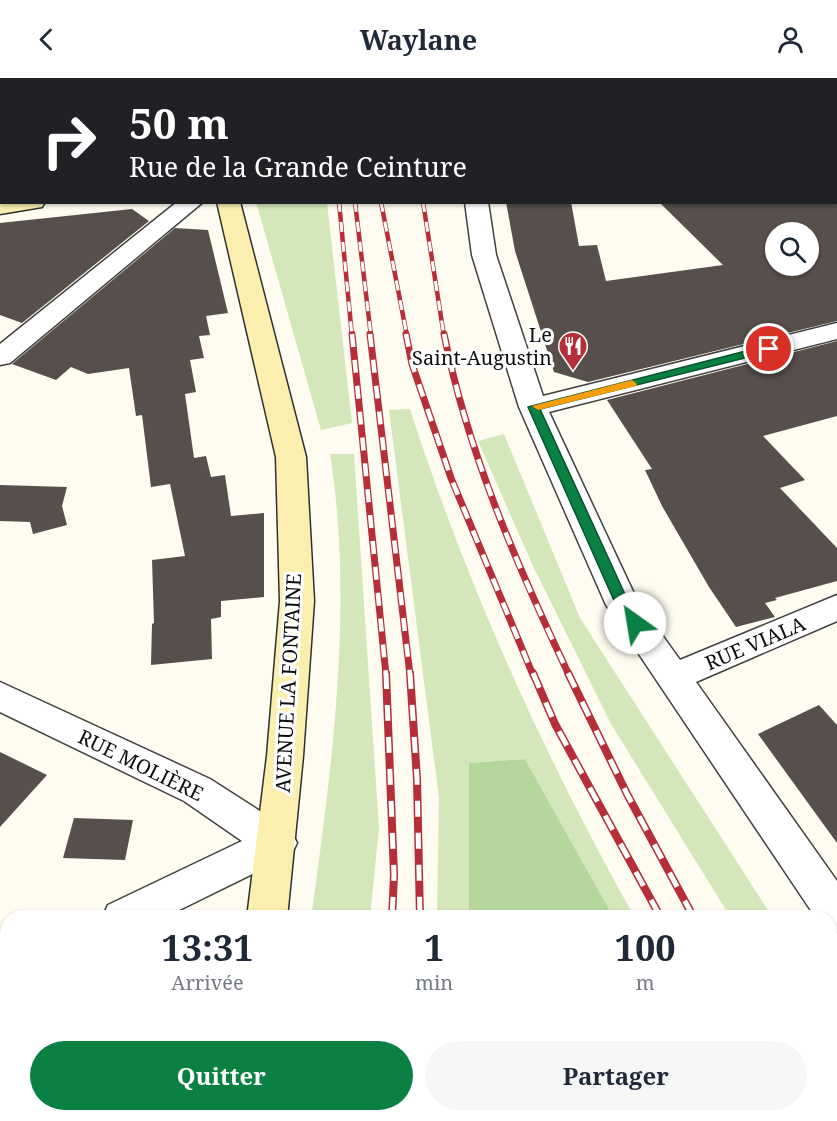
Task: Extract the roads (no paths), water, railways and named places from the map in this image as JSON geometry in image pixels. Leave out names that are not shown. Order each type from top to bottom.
[{"type":"street","points":[[0,207],[20,204]]},
{"type":"street","points":[[0,357],[190,204]]},
{"type":"street","name":"AVENUE LA FONTAINE","points":[[228,204],[291,457],[297,601],[277,843],[268,910]]},
{"type":"street","points":[[477,204],[484,255],[533,407],[623,605],[834,910]]},
{"type":"street","points":[[533,407],[837,331]]},
{"type":"street","name":"RUE VIALA","points":[[672,678],[837,607]]},
{"type":"street","name":"RUE MOLIÈRE","points":[[0,696],[197,790],[277,843]]},
{"type":"street","points":[[139,910],[277,843]]},
{"type":"railway","points":[[339,204],[352,336]]},
{"type":"railway","points":[[355,204],[371,336]]},
{"type":"railway","points":[[381,204],[407,336]]},
{"type":"railway","points":[[423,204],[444,336]]},
{"type":"railway","points":[[352,334],[386,675]]},
{"type":"railway","points":[[370,334],[410,675]]},
{"type":"railway","points":[[406,334],[412,364],[451,478],[533,675]]},
{"type":"railway","points":[[444,334],[454,379],[480,466],[513,550],[569,675]]},
{"type":"railway","points":[[386,673],[394,875],[392,910]]},
{"type":"railway","points":[[410,673],[417,779],[420,910]]},
{"type":"railway","points":[[533,673],[555,724],[657,910]]},
{"type":"railway","points":[[568,673],[627,794],[690,910]]},
{"type":"place","name":"Le Saint-Augustin","points":[[573,372]]}]
